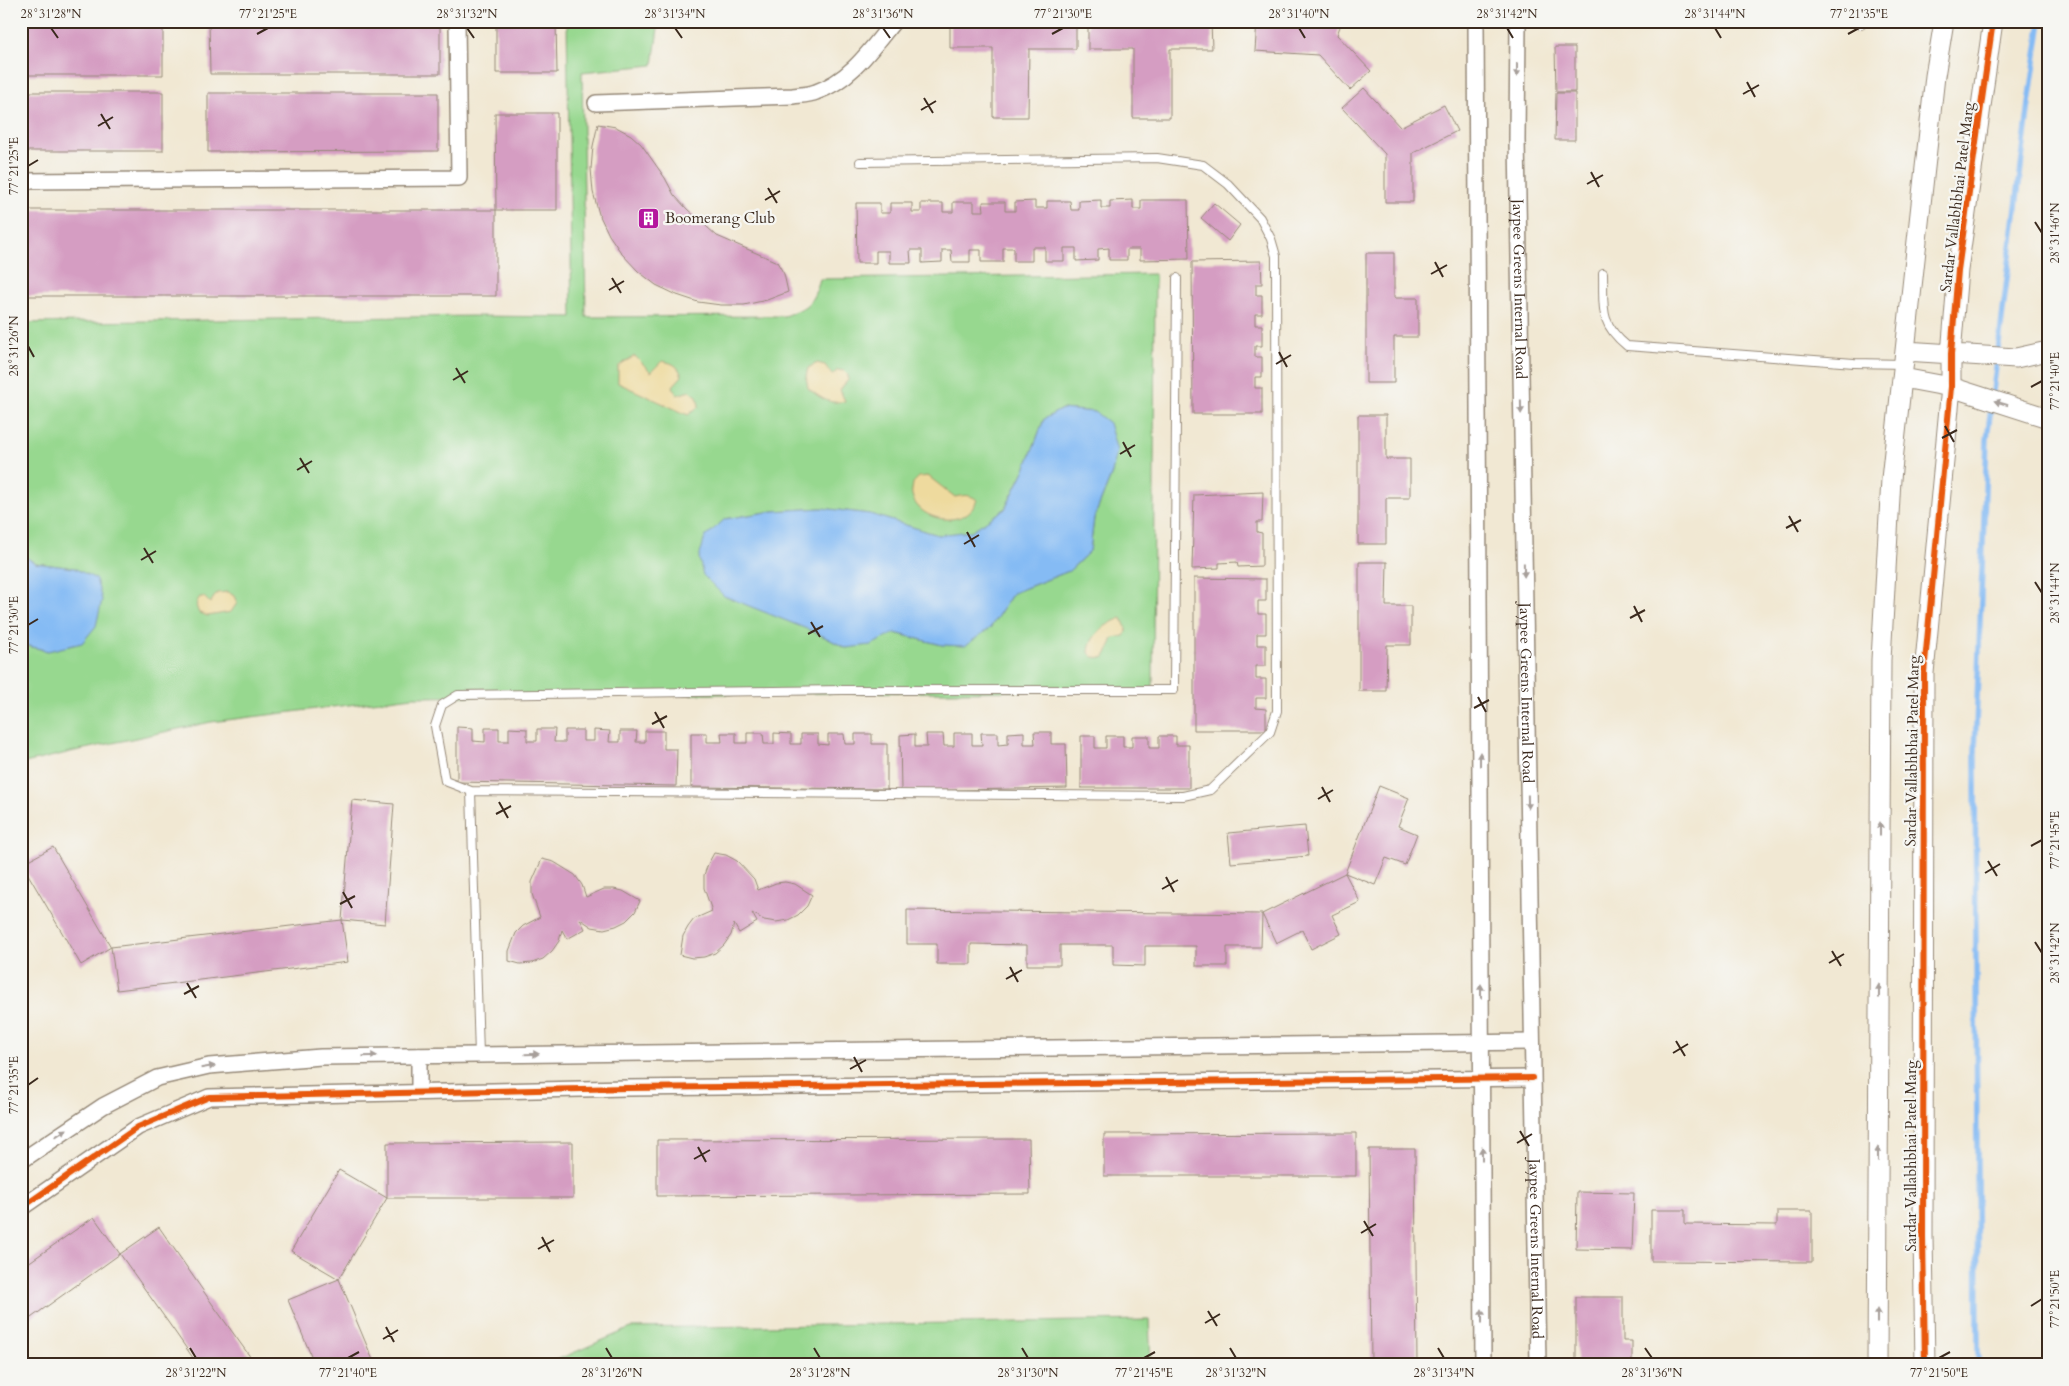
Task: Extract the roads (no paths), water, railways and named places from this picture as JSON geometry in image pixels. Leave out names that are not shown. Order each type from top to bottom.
[{"type":"street","points":[[21,181],[459,178],[457,21]]},
{"type":"street","points":[[596,103],[793,96],[816,92],[845,76],[864,59],[894,21]]},
{"type":"street","points":[[1476,21],[1483,1365]]},
{"type":"street","name":"Jaypee Greens Internal Road","points":[[1518,21],[1517,160],[1538,1365]]},
{"type":"street","name":"Sardar Vallabhbhai Patel Marg","points":[[1877,1365],[1881,660],[1891,479],[1934,76],[1944,21]]},
{"type":"street","name":"Sardar Vallabhbhai Patel Marg","points":[[1925,1365],[1924,674],[1951,387],[1951,354],[1958,270],[1993,21]]},
{"type":"street","points":[[1904,364],[1951,354],[2016,358],[2048,351]]},
{"type":"street","points":[[1904,364],[1951,387],[2048,418]]},
{"type":"street","points":[[21,1161],[103,1106],[158,1078],[208,1066],[321,1057],[1532,1042]]},
{"type":"street","points":[[419,1056],[419,1092]]},
{"type":"street","points":[[21,1208],[138,1126],[209,1097],[627,1088],[1532,1078]]},
{"type":"lane","points":[[860,162],[1157,158],[1203,165],[1228,184],[1260,218],[1271,240],[1276,256],[1277,711],[1270,732],[1210,790],[1183,796],[471,791],[445,781],[435,726],[442,704],[458,695],[843,690],[1174,690],[1177,278]]},
{"type":"lane","points":[[1603,274],[1604,315],[1608,326],[1616,337],[1627,346],[1854,363],[1904,364]]},
{"type":"lane","points":[[471,791],[479,1055]]},
{"type":"water","points":[[1062,409],[1095,412],[1109,423],[1117,451],[1112,473],[1094,518],[1090,551],[1069,571],[1013,593],[990,628],[965,646],[942,645],[895,633],[871,645],[846,648],[817,633],[724,596],[703,575],[699,558],[705,537],[725,519],[773,511],[822,508],[870,514],[938,535],[971,531],[1005,509],[1026,467],[1044,419]]},
{"type":"water","points":[[21,554],[35,563],[74,568],[96,579],[102,600],[96,626],[82,643],[48,651],[21,644]]},
{"type":"waterway","points":[[1978,1365],[1975,753],[1987,439],[2041,21]]},
{"type":"place","name":"Boomerang Club","points":[[649,218]]}]
